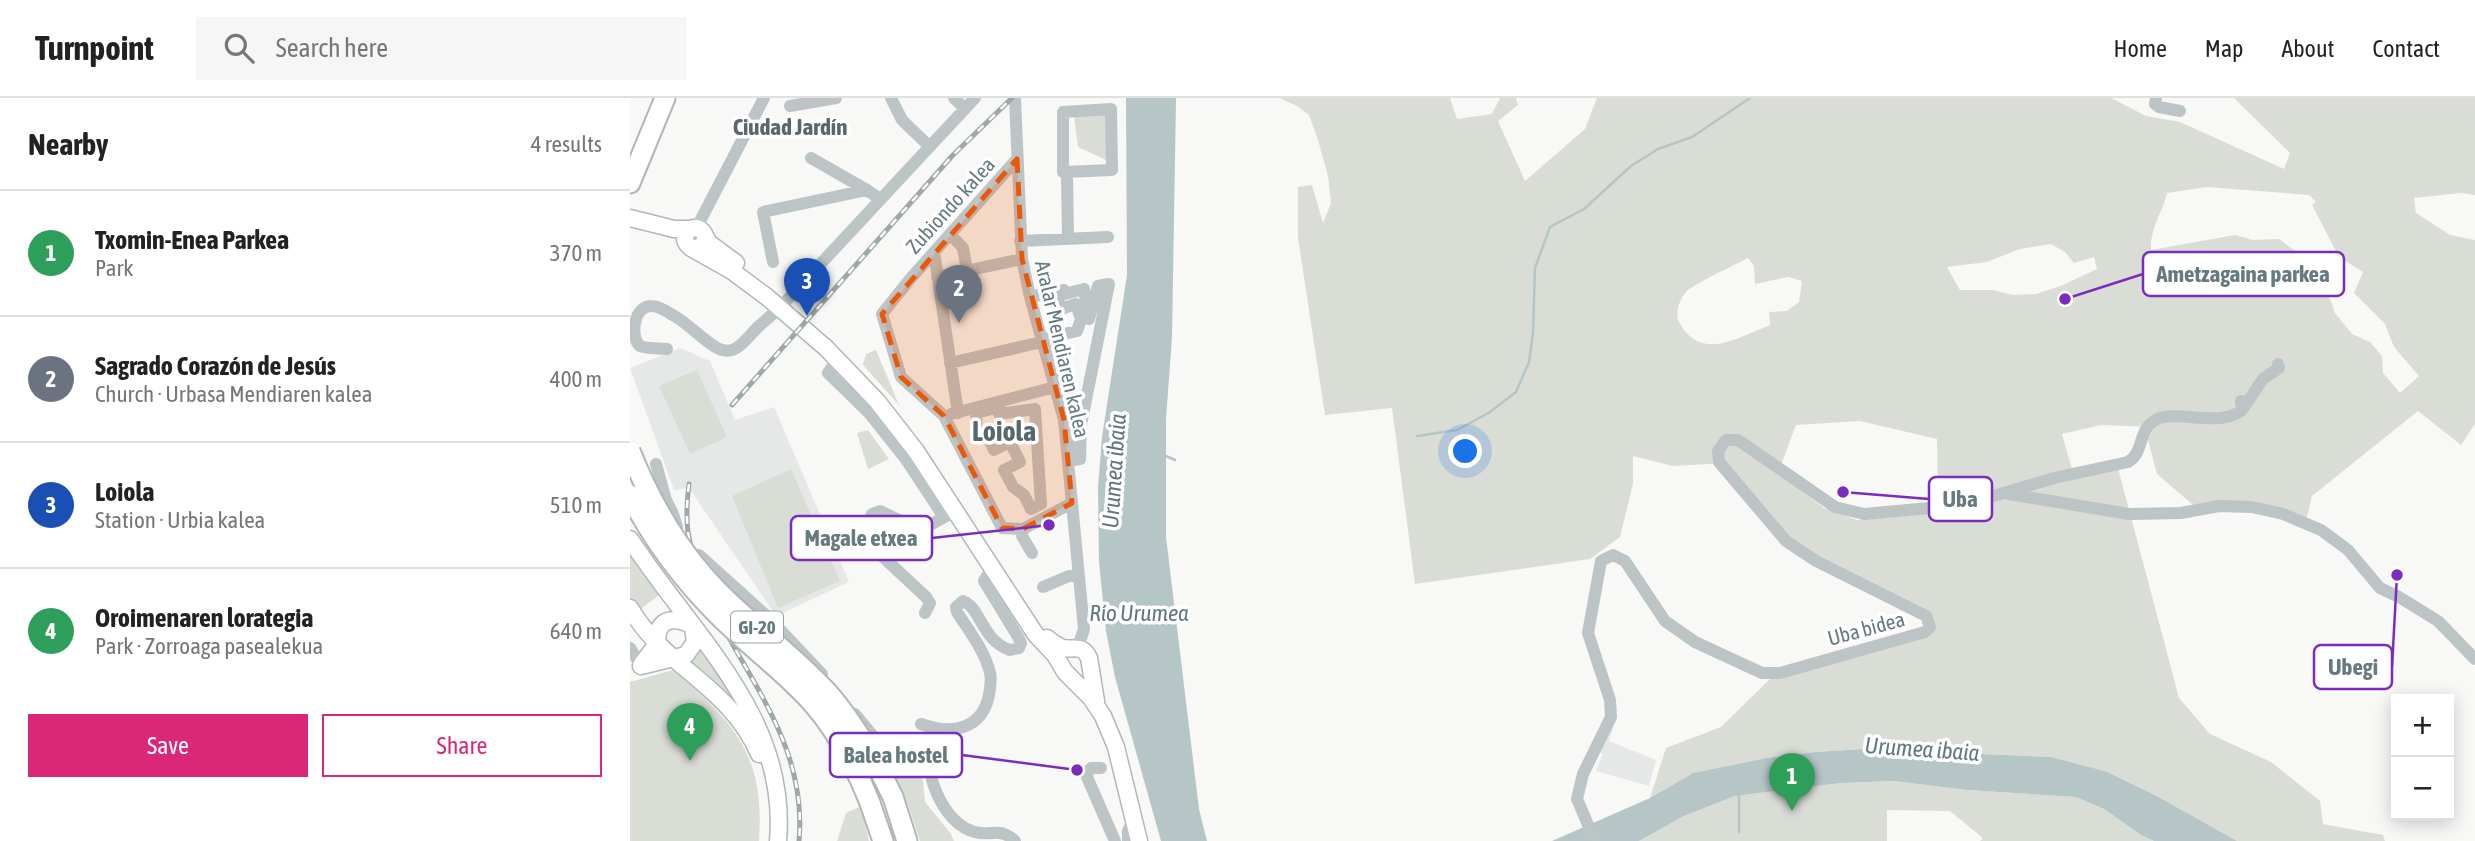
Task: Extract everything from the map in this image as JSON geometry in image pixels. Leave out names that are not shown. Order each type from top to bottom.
[{"type":"highway","points":[[630,183],[665,98]]},
{"type":"highway","name":"GI-20","points":[[630,451],[649,496],[682,548],[704,576],[828,694],[862,739],[892,797],[907,841]]},
{"type":"highway","name":"GI-20","points":[[630,495],[654,538],[681,576],[715,612],[784,674],[816,707],[847,753],[870,803],[883,841]]},
{"type":"main road","points":[[630,218],[674,229],[699,231],[783,304],[882,397],[908,430],[1041,632],[1080,674],[1089,662]]},
{"type":"main road","points":[[630,229],[662,236],[690,247],[783,304],[877,401],[904,433],[949,514],[995,572],[1037,635],[1067,658],[1098,706],[1112,737],[1139,841]]},
{"type":"main road","points":[[690,247],[701,247],[704,242],[699,231]]},
{"type":"main road","points":[[630,539],[738,689],[765,742],[775,772],[779,796],[778,841]]},
{"type":"main road","points":[[630,608],[640,624],[657,642],[727,705],[754,742],[769,787],[770,841]]},
{"type":"main road","points":[[681,620],[692,626],[694,646],[686,655],[640,666],[657,642],[659,631],[667,621],[681,620]]},
{"type":"main road","points":[[1067,658],[1086,652],[1098,706]]},
{"type":"street","points":[[699,231],[697,227],[764,98]]},
{"type":"street","points":[[790,106],[836,98]]},
{"type":"street","points":[[891,98],[902,120],[929,146]]},
{"type":"street","points":[[954,98],[965,109]]},
{"type":"street","points":[[667,349],[639,346],[633,340],[631,328],[635,314],[652,306],[663,309],[720,350],[736,349],[783,304],[975,98]]},
{"type":"street","name":"Aralar Mendiaren kalea","points":[[1015,98],[1022,259],[1030,297],[1047,340],[1064,420],[1084,629],[1080,641],[1067,658]]},
{"type":"street","points":[[2156,98],[2155,104],[2159,107],[2180,111]]},
{"type":"street","points":[[1111,110],[1112,170],[1063,172],[1063,112],[1111,110]]},
{"type":"street","points":[[811,158],[880,199]]},
{"type":"street","name":"Zubiondo kalea","points":[[944,416],[901,377],[883,319],[884,311],[1017,159]]},
{"type":"street","points":[[1067,175],[1068,238]]},
{"type":"street","points":[[773,261],[763,212],[867,190]]},
{"type":"street","points":[[950,234],[963,248],[967,271]]},
{"type":"street","points":[[1020,241],[1108,237]]},
{"type":"street","points":[[934,252],[958,413]]},
{"type":"street","points":[[937,277],[1022,259]]},
{"type":"street","points":[[1030,297],[1098,284]]},
{"type":"street","points":[[950,363],[1047,340],[1077,331],[1081,318],[1076,304],[1061,309],[1057,296],[1084,289],[1089,319],[1098,286],[1109,284],[1081,425],[1080,459],[1074,460],[1070,421],[1047,340]]},
{"type":"street","name":"Uba bidea","points":[[1595,841],[1577,799],[1578,788],[1611,717],[1610,700],[1588,633],[1601,561],[1613,555],[1625,561],[1665,621],[1695,642],[1762,673],[1780,673],[1924,632],[1930,627],[1926,616],[1816,561],[1786,541],[1719,462],[1718,451],[1726,440],[1738,440],[1835,507],[1864,514],[1963,505],[2054,478],[2128,462],[2139,452],[2141,437],[2147,426],[2158,419],[2206,419],[2236,415],[2263,379],[2278,368],[2278,364]]},
{"type":"street","points":[[1055,387],[944,416],[1002,528],[1023,529],[1072,503]]},
{"type":"street","points":[[999,407],[999,414],[1035,409],[1041,504],[1031,509],[1024,495],[1013,488],[1004,470],[1020,461],[1010,442],[994,450],[985,431],[977,431],[976,414],[999,407]]},
{"type":"street","points":[[640,554],[676,532],[677,523],[666,500],[656,464]]},
{"type":"street","name":"Uba bidea","points":[[2005,494],[2129,514],[2181,513],[2219,506],[2252,506],[2283,514],[2320,530],[2348,551],[2380,588],[2438,621],[2475,659]]},
{"type":"street","points":[[925,613],[929,603],[926,597],[867,542],[865,530],[876,511],[886,513],[917,529],[928,528],[949,514]]},
{"type":"street","points":[[1023,529],[1023,536],[1032,552]]},
{"type":"street","points":[[671,536],[684,548]]},
{"type":"street","points":[[699,555],[770,620],[839,691],[878,742]]},
{"type":"street","points":[[921,724],[938,730],[954,729],[975,721],[982,715],[991,677],[986,660],[956,607],[963,601],[966,601],[990,638],[1010,650],[1019,648],[1021,643],[1018,637],[984,581],[995,572]]},
{"type":"street","points":[[1043,587],[1069,576],[1078,576]]},
{"type":"street","points":[[630,648],[640,666]]},
{"type":"street","points":[[831,738],[845,719],[846,703]]},
{"type":"street","points":[[938,730],[930,752],[932,777],[942,803],[957,822],[971,832],[997,831],[1007,834],[1015,841]]},
{"type":"street","points":[[1098,772],[1091,768],[1087,777],[1116,838]]},
{"type":"street","points":[[1128,841],[1128,831],[1134,818]]},
{"type":"highlighted area","points":[[1017,159],[1022,259],[1064,420],[1072,503],[1023,529],[1002,528],[944,416],[901,377],[882,314]]},
{"type":"shaded area","points":[[1279,98],[1450,98],[1457,119],[1492,114],[1500,98],[1516,98],[1518,105],[1498,121],[1525,181],[1585,129],[1597,98],[2111,98],[2146,116],[2180,122],[2284,169],[2290,153],[2234,98],[2475,98],[2475,195],[2461,193],[2414,198],[2416,213],[2450,235],[2475,240],[2475,424],[2461,445],[2418,411],[2312,496],[2306,521],[2288,512],[2193,505],[2157,474],[2148,440],[2154,427],[2101,425],[2062,434],[2074,476],[2118,468],[2179,698],[2210,734],[2271,762],[2320,801],[2323,824],[2383,835],[2385,841],[2237,841],[2155,795],[2105,771],[2051,757],[1864,749],[1815,752],[1766,758],[1693,773],[1650,798],[1666,748],[1721,727],[1771,678],[1935,627],[1788,537],[1727,463],[1673,466],[1633,456],[1633,484],[1620,537],[1590,559],[1415,584],[1392,408],[1325,415],[1298,238],[1298,187],[1312,185],[1323,223],[1331,203],[1328,176],[1318,140],[1309,115]],"holes":[[[2207,187],[2309,195],[2316,202],[2312,205],[2339,257],[2363,272],[2354,293],[2385,324],[2394,347],[2419,376],[2400,393],[2383,373],[2382,356],[2370,342],[2352,334],[2335,313],[2326,288],[2317,283],[2281,284],[2287,273],[2301,261],[2295,251],[2279,239],[2253,240],[2235,235],[2151,250],[2154,228],[2167,193]],[[2051,244],[2065,252],[2074,263],[2094,257],[2097,269],[2036,294],[2013,295],[1993,290],[1960,290],[1947,267],[1987,262],[2020,249]],[[1748,258],[1754,266],[1755,284],[1788,277],[1802,281],[1799,302],[1787,311],[1769,312],[1770,325],[1733,340],[1709,344],[1688,334],[1678,318],[1681,299],[1698,284]],[[1860,421],[1937,439],[1938,513],[1857,520],[1824,508],[1778,473],[1796,425]]]},
{"type":"shaded area","points":[[1111,109],[1106,160],[1078,147],[1074,116]]},
{"type":"shaded area","points":[[680,348],[710,361],[735,420],[774,407],[849,582],[776,616],[689,488],[674,490],[630,368]]},
{"type":"shaded area","points":[[876,350],[899,405],[863,365],[866,354]]},
{"type":"shaded area","points":[[697,370],[727,437],[690,454],[659,386]]},
{"type":"shaded area","points":[[868,430],[889,459],[868,469],[857,433]]},
{"type":"shaded area","points":[[791,469],[840,581],[778,608],[732,496]]},
{"type":"shaded area","points":[[630,546],[662,593],[638,611],[630,598]]},
{"type":"shaded area","points":[[699,644],[750,719],[684,661]]},
{"type":"shaded area","points":[[673,670],[713,707],[742,743],[757,785],[759,841],[630,841],[630,682]]},
{"type":"shaded area","points":[[1607,726],[1613,728],[1609,741],[1656,760],[1649,786],[1596,771],[1603,754],[1596,751]]},
{"type":"shaded area","points":[[886,761],[908,776],[922,773],[925,802],[954,841],[920,841],[907,802]]},
{"type":"shaded area","points":[[1894,781],[1967,790],[2076,797],[2104,809],[2154,841],[1980,841],[1983,838],[1950,811],[1887,810],[1887,841],[1639,841],[1684,816],[1735,796],[1841,783]]},
{"type":"shaded area","points":[[861,806],[869,841],[837,841],[846,813]]},
{"type":"water","name":"Río Urumea","points":[[1126,98],[1176,98],[1172,337],[1166,419],[1166,537],[1199,809],[1207,841],[1161,841],[1115,677],[1106,631],[1099,562],[1098,488],[1102,437],[1127,275]]},
{"type":"water","points":[[1864,749],[2051,757],[2105,771],[2155,795],[2237,841],[2154,841],[2104,809],[2076,797],[1967,790],[1894,781],[1841,783],[1735,796],[1684,816],[1639,841],[1552,841],[1650,798],[1693,773],[1766,758]]},
{"type":"waterway","points":[[1417,436],[1457,430],[1490,412],[1516,392],[1529,362],[1533,333],[1535,268],[1550,227],[1584,209],[1631,166],[1658,149],[1692,137],[1750,98]]},
{"type":"waterway","points":[[1166,456],[1175,460]]},
{"type":"waterway","points":[[1739,793],[1739,832]]},
{"type":"railway","points":[[732,405],[953,155],[1012,98]]},
{"type":"railway","points":[[689,484],[688,532],[698,573],[714,611],[754,682],[789,756],[798,797],[799,841]]},
{"type":"place","name":"Ametzagaina parkea","points":[[2065,299]]},
{"type":"place","name":"Loiola","points":[[807,316]]},
{"type":"place","name":"Sagrado Corazón de Jesús","points":[[959,323]]},
{"type":"place","name":"Uba","points":[[1843,492]]},
{"type":"place","name":"Magale etxea","points":[[1049,525]]},
{"type":"place","name":"Ubegi","points":[[2397,575]]},
{"type":"place","name":"Oroimenaren lorategia","points":[[690,761]]},
{"type":"place","name":"Balea hostel","points":[[1077,770]]},
{"type":"place","name":"Txomin-Enea Parkea","points":[[1792,811]]},
{"type":"district","name":"Ciudad Jardín","points":[[790,127]]},
{"type":"district","name":"Loiola","points":[[1004,431]]},
{"type":"water label","name":"Urumea ibaia","points":[[1114,471]]},
{"type":"water label","name":"Urumea ibaia","points":[[1922,749]]}]
